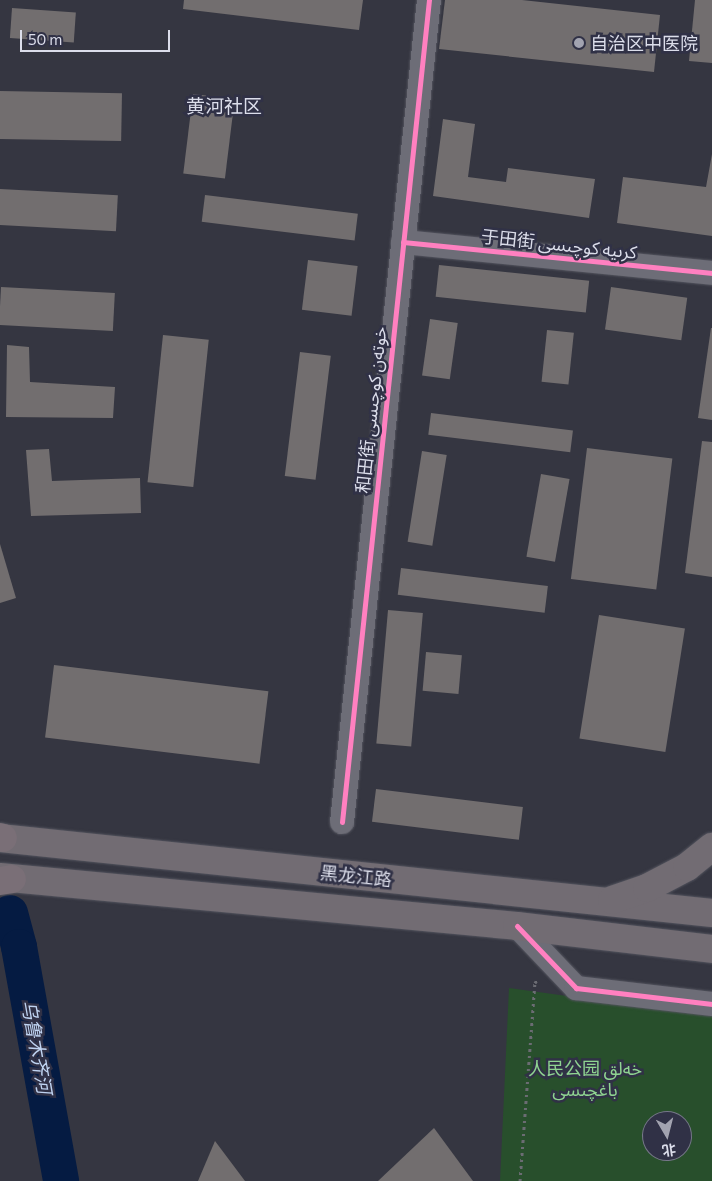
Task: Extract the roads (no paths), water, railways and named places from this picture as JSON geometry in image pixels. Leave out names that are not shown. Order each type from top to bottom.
[{"type":"main road","name":"黑龙江路","points":[[1,838],[712,913]]},
{"type":"main road","points":[[606,903],[648,888],[686,867],[712,847]]},
{"type":"main road","name":"黑龙江路","points":[[4,879],[517,926],[712,949]]},
{"type":"street","name":"和田街 خوتەن كوچىسى","points":[[342,822],[429,0]]},
{"type":"street","name":"于田街 كرىيە كوچىسى","points":[[403,242],[712,273]]},
{"type":"street","points":[[517,926],[576,988],[712,1004]]},
{"type":"water","points":[[60,1143],[71,1181],[53,1181],[45,1145]]},
{"type":"waterway","name":"乌鲁木齐河","points":[[10,913],[19,947],[61,1181]]},
{"type":"place","name":"自治区中医院","points":[[579,43]]},
{"type":"district","name":"黄河社区","points":[[224,106]]},
{"type":"park label","name":"人民公园 خەلق باغچىسى","points":[[585,1079]]}]
